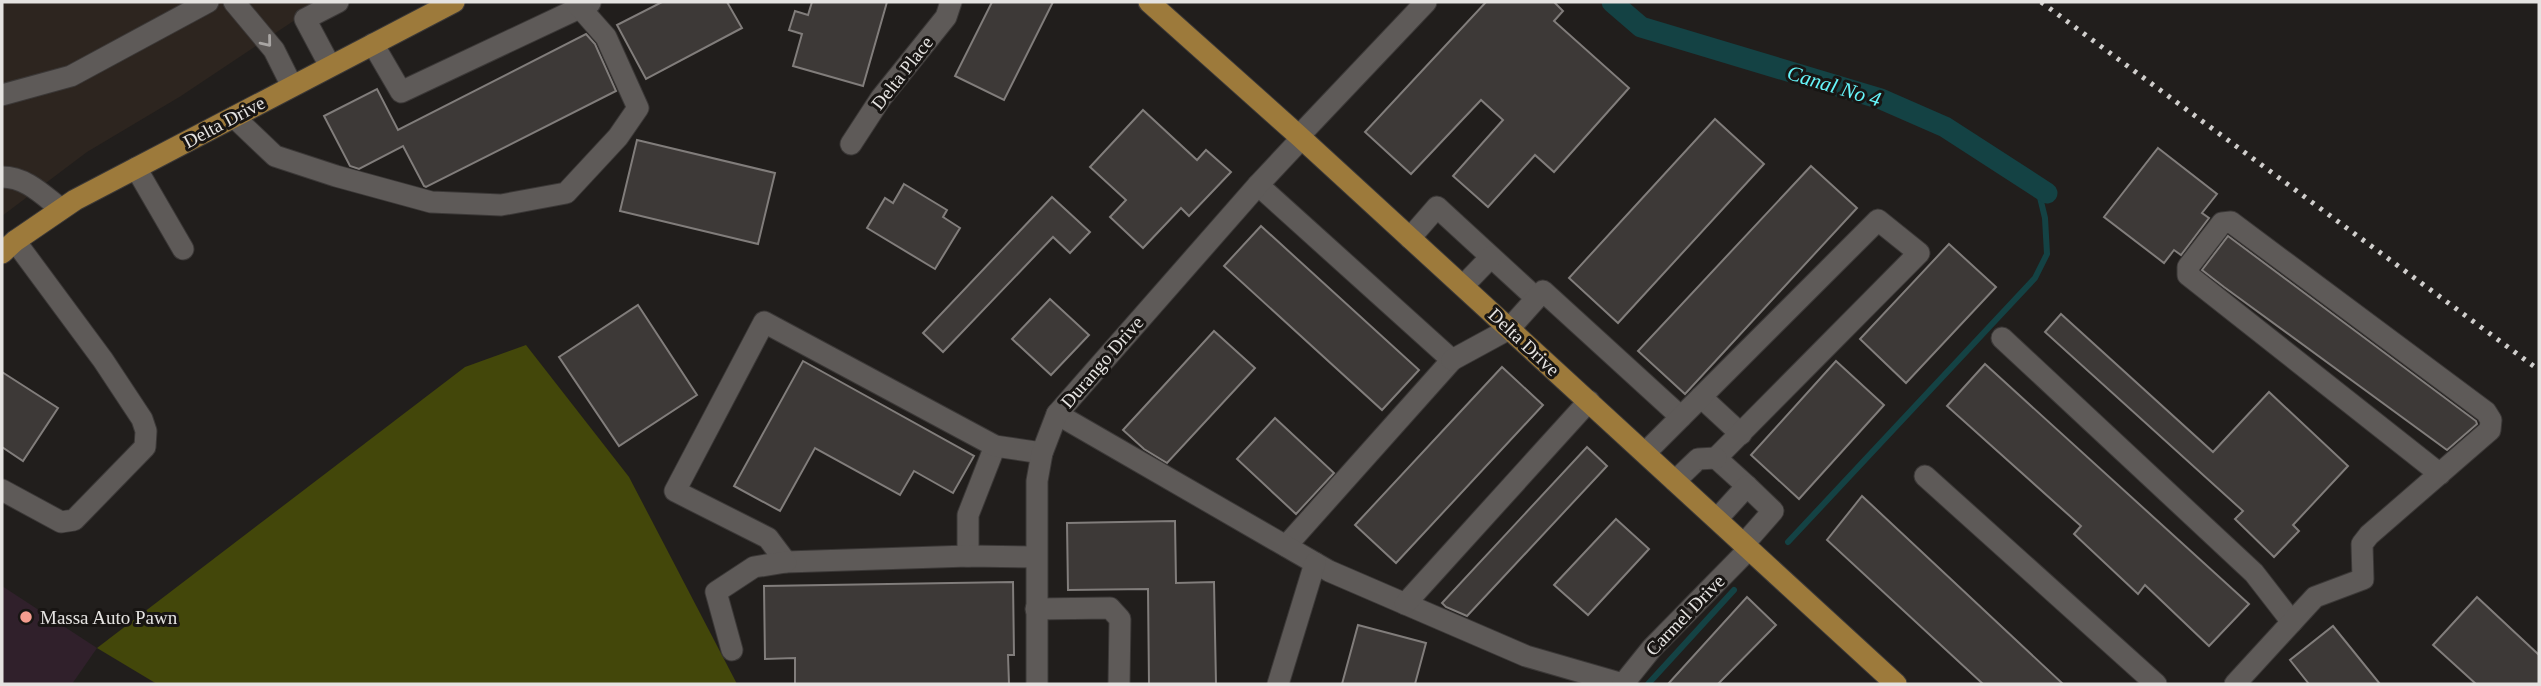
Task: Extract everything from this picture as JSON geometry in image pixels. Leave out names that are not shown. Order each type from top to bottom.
[{"type":"main road","name":"Delta Drive","points":[[8,247],[61,209],[454,2]]},
{"type":"main road","name":"Delta Drive","points":[[1149,2],[1301,137],[1896,684]]},
{"type":"street","points":[[2,95],[71,76],[208,2]]},
{"type":"street","points":[[234,2],[274,50],[292,86]]},
{"type":"street","points":[[330,66],[305,19],[338,2]]},
{"type":"street","name":"Delta Place","points":[[851,144],[881,98],[946,17],[951,2]]},
{"type":"street","name":"Durango Drive","points":[[1037,684],[1037,481],[1042,453],[1057,414],[1258,185],[1426,2]]},
{"type":"street","points":[[234,117],[275,156],[432,202],[501,205],[566,193],[618,137],[638,108],[606,37],[582,4],[401,92],[373,44]]},
{"type":"street","points":[[136,168],[183,249]]},
{"type":"street","points":[[2,177],[12,177],[30,185],[61,209]]},
{"type":"street","points":[[1258,185],[1452,360]]},
{"type":"street","points":[[1410,238],[1437,207],[1536,299]]},
{"type":"street","points":[[1645,453],[1878,220],[1919,253],[1716,458],[1698,459],[1675,481]]},
{"type":"street","points":[[2235,684],[2315,597],[2363,579],[2362,544],[2369,535],[2440,474],[2490,430],[2491,420],[2486,412],[2231,222],[2222,223],[2188,267],[2188,275],[2440,474]]},
{"type":"street","points":[[2,490],[61,522],[74,520],[145,447],[146,431],[142,419],[103,360],[8,247]]},
{"type":"street","points":[[1463,286],[1491,257]]},
{"type":"street","points":[[1286,546],[1452,360],[1509,329],[1543,291],[1681,417]]},
{"type":"street","points":[[786,562],[768,538],[675,491],[764,322],[995,446],[1042,453]]},
{"type":"street","points":[[2002,338],[2253,573],[2292,622]]},
{"type":"street","points":[[1701,397],[1741,434]]},
{"type":"street","points":[[1405,604],[1589,401]]},
{"type":"street","points":[[1057,414],[1315,563],[1526,656],[1623,684]]},
{"type":"street","points":[[968,556],[968,515],[995,446]]},
{"type":"street","points":[[1716,458],[1747,486],[1717,519]]},
{"type":"street","points":[[1925,476],[2156,684]]},
{"type":"street","name":"Carmel Drive","points":[[1623,684],[1652,648],[1747,547],[1773,511],[1747,486]]},
{"type":"street","points":[[732,650],[716,592],[754,567],[786,562],[968,556],[1035,557]]},
{"type":"street","points":[[1278,684],[1315,563]]},
{"type":"street","points":[[1036,610],[1110,608],[1120,619],[1119,684]]},
{"type":"shaded area","points":[[2,2],[322,2],[181,96],[87,152],[2,216]]},
{"type":"shaded area","name":"Massa Auto Pawn","points":[[2,586],[97,648],[72,684],[2,684]]},
{"type":"green space","points":[[526,345],[629,477],[737,684],[157,684],[97,648],[465,367]]},
{"type":"building","points":[[662,2],[727,2],[742,28],[646,79],[617,25]]},
{"type":"building","points":[[812,2],[887,2],[863,86],[793,66],[802,34],[789,30],[795,11],[808,15]]},
{"type":"building","points":[[992,2],[1053,2],[1004,100],[955,76]]},
{"type":"building","points":[[1486,2],[1554,2],[1563,11],[1554,21],[1629,88],[1554,172],[1535,155],[1488,207],[1453,176],[1503,120],[1481,100],[1411,174],[1365,132]]},
{"type":"building","points":[[586,34],[595,44],[616,91],[426,187],[403,146],[359,169],[350,166],[324,116],[377,89],[398,130]]},
{"type":"building","points":[[1143,110],[1197,160],[1206,150],[1231,172],[1189,216],[1181,208],[1143,248],[1110,217],[1126,200],[1090,167]]},
{"type":"building","points":[[1715,119],[1764,164],[1618,323],[1569,278]]},
{"type":"building","points":[[637,140],[775,173],[758,244],[620,211]]},
{"type":"building","points":[[2158,148],[2217,194],[2202,213],[2209,218],[2181,255],[2174,250],[2164,263],[2104,217]]},
{"type":"building","points":[[1811,166],[1857,208],[1685,394],[1638,351]]},
{"type":"building","points":[[904,184],[947,210],[943,217],[960,228],[935,269],[867,228],[885,198],[893,203]]},
{"type":"building","points":[[1052,197],[1090,232],[1070,253],[1053,237],[943,352],[923,333]]},
{"type":"building","points":[[1261,226],[1419,370],[1382,410],[1224,266]]},
{"type":"building","points":[[2228,236],[2477,424],[2447,450],[2224,287],[2202,270]]},
{"type":"building","points":[[1949,244],[1996,287],[1906,383],[1860,339]]},
{"type":"building","points":[[1050,299],[1089,335],[1051,375],[1012,339]]},
{"type":"building","points":[[638,305],[697,395],[619,446],[559,357]]},
{"type":"building","points":[[2061,314],[2213,452],[2269,392],[2348,466],[2293,525],[2299,531],[2274,557],[2235,519],[2243,511],[2045,332]]},
{"type":"building","points":[[1214,331],[1255,368],[1167,463],[1144,449],[1123,430]]},
{"type":"building","points":[[803,361],[974,456],[953,493],[914,471],[900,495],[815,448],[780,511],[734,486]]},
{"type":"building","points":[[1836,361],[1884,405],[1799,499],[1751,455]]},
{"type":"building","points":[[1985,364],[2249,604],[2209,646],[2145,585],[2138,594],[2074,534],[2081,526],[1947,406]]},
{"type":"building","points":[[1502,367],[1543,405],[1396,563],[1355,525]]},
{"type":"building","points":[[2,372],[58,408],[23,461],[2,447]]},
{"type":"building","points":[[1275,418],[1334,473],[1296,514],[1237,459]]},
{"type":"building","points":[[1587,447],[1607,466],[1467,616],[1446,607],[1442,603]]},
{"type":"building","points":[[1862,496],[2063,684],[1983,684],[1827,540]]},
{"type":"building","points":[[1616,519],[1649,549],[1588,615],[1554,585]]},
{"type":"building","points":[[1175,521],[1176,583],[1214,582],[1216,684],[1149,684],[1148,589],[1068,590],[1067,523]]},
{"type":"building","points":[[1013,582],[1014,655],[1008,655],[1009,684],[795,684],[795,658],[765,659],[764,586]]},
{"type":"building","points":[[1747,597],[1776,625],[1718,684],[1668,684]]},
{"type":"building","points":[[2477,597],[2539,655],[2539,684],[2476,684],[2433,645]]},
{"type":"building","points":[[1358,625],[1426,643],[1415,684],[1342,684]]},
{"type":"building","points":[[2333,626],[2380,684],[2309,684],[2290,660]]},
{"type":"waterway","name":"Canal No 4","points":[[1612,2],[1641,27],[1881,99],[1945,127],[2047,193]]},
{"type":"waterway","points":[[1788,542],[2035,278],[2047,254],[2045,218],[2037,185]]},
{"type":"waterway","points":[[1648,684],[1734,590]]},
{"type":"railway","points":[[2041,2],[2539,370]]},
{"type":"place","name":"Massa Auto Pawn","points":[[26,617]]}]
